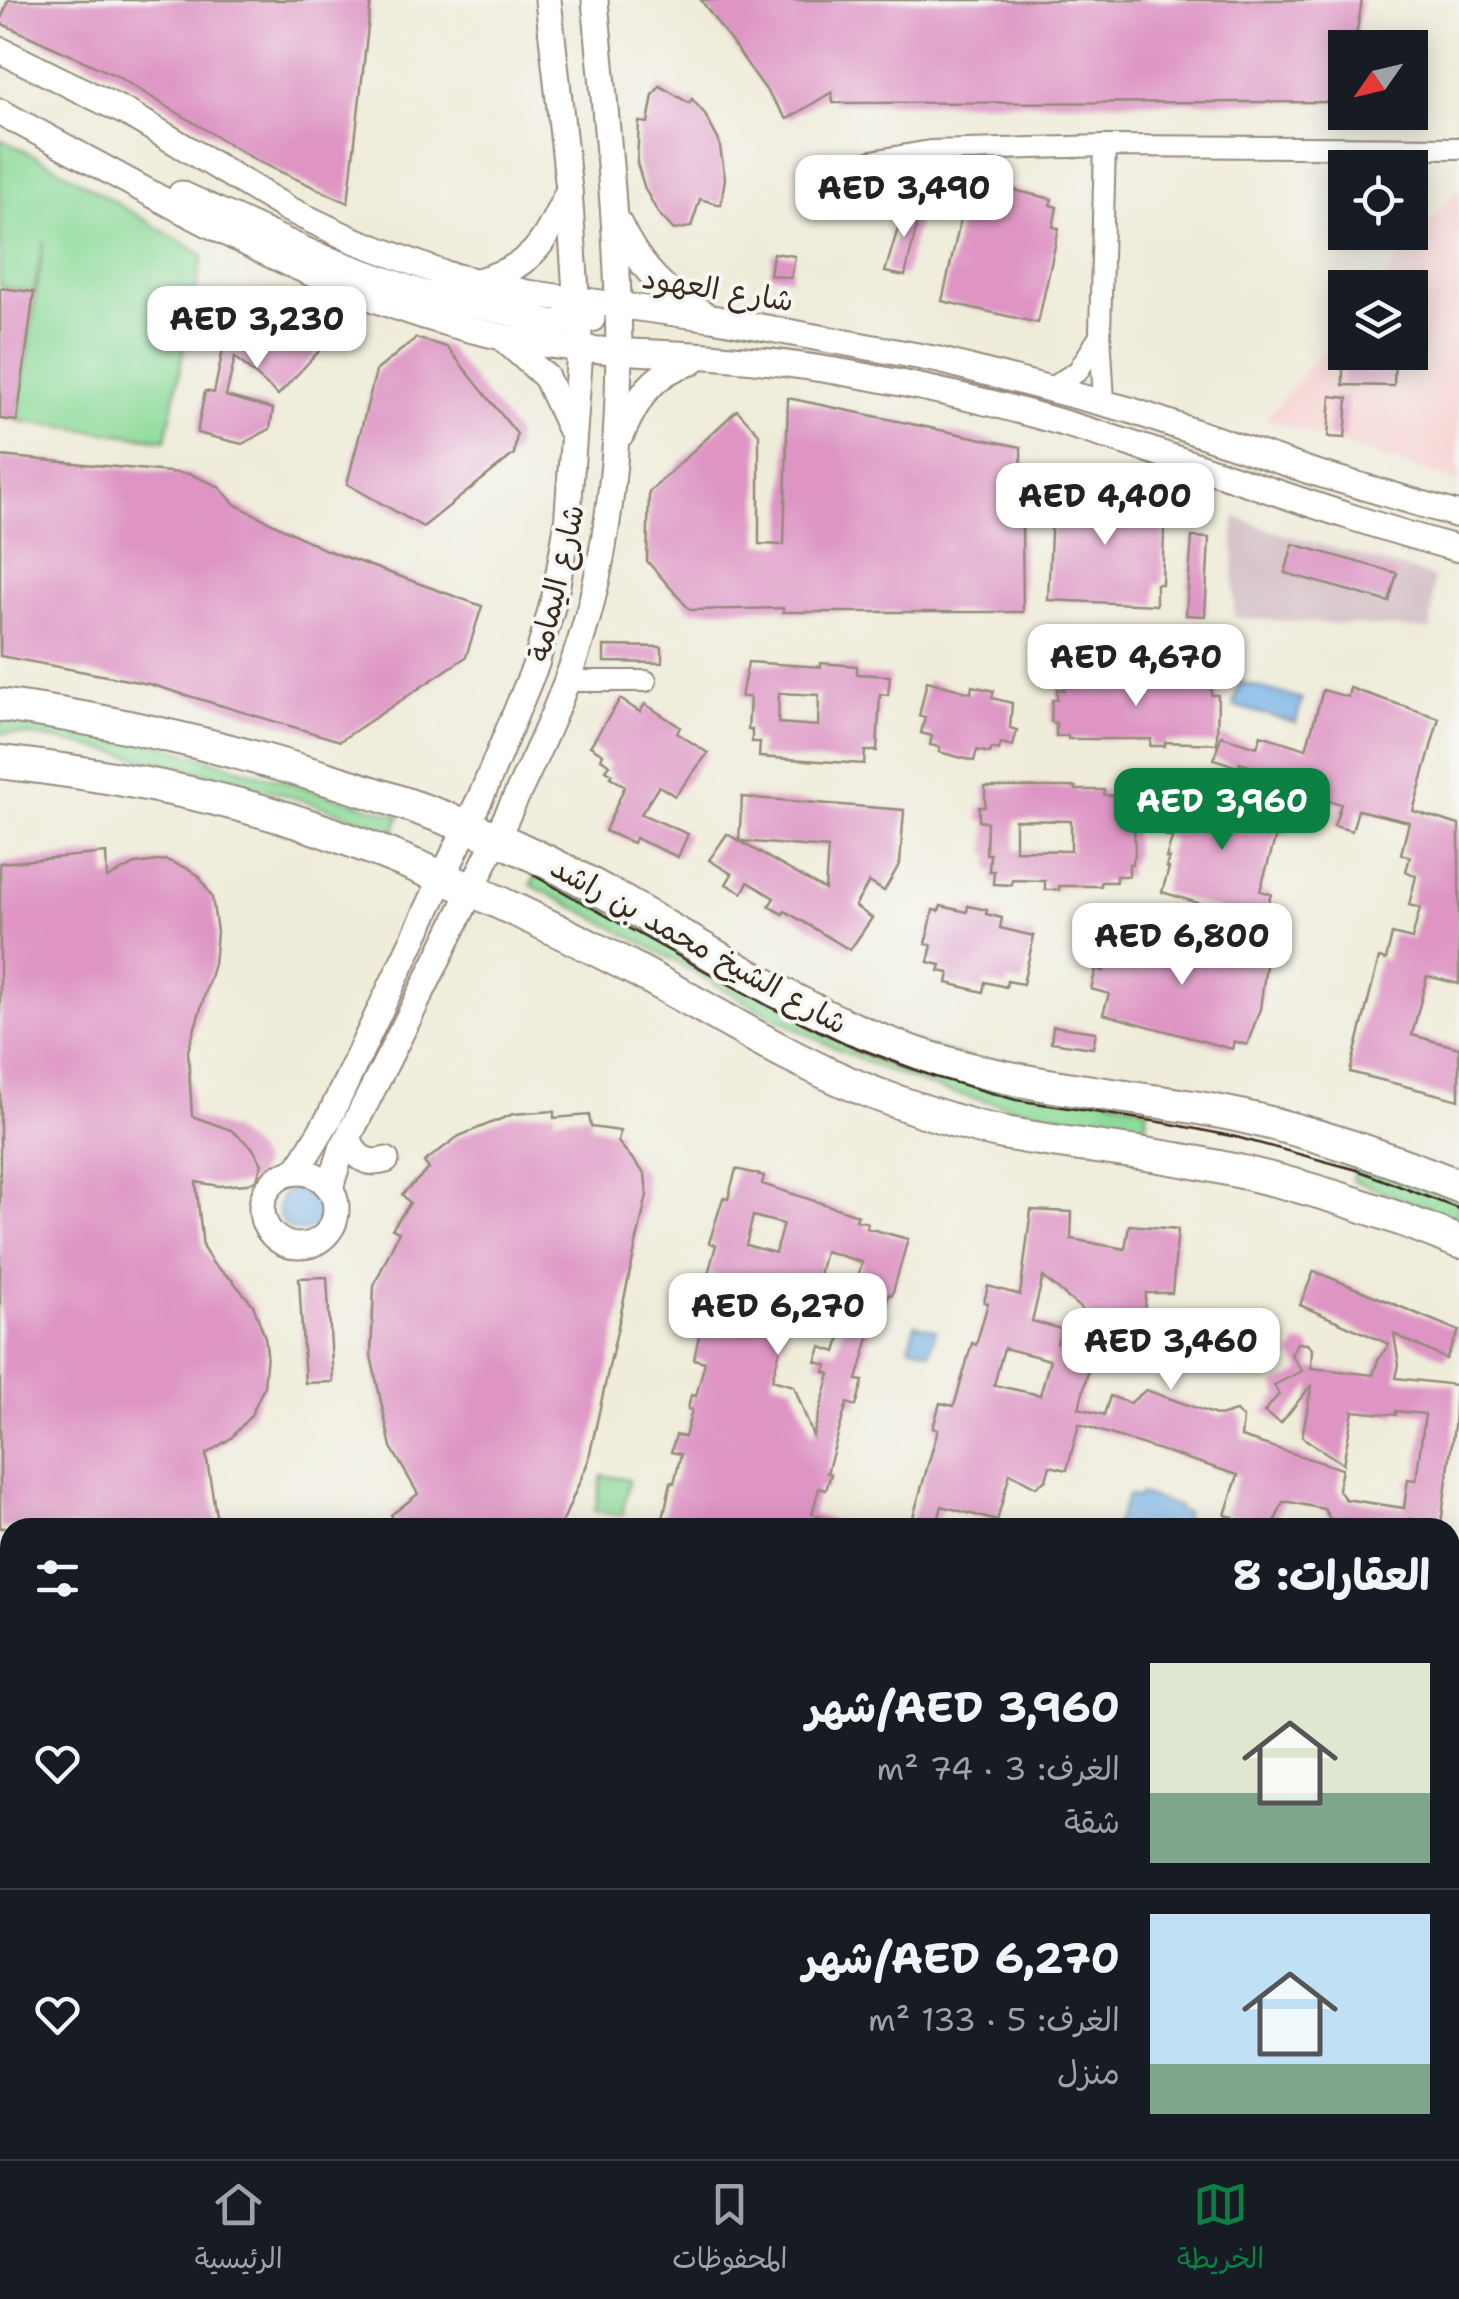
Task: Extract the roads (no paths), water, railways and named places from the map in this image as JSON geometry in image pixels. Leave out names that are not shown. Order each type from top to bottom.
[{"type":"main road","name":"شارع الشيخ محمد بن راشد","points":[[0,705],[111,724],[242,754],[424,809],[602,889],[812,1010],[910,1051],[1015,1080],[1201,1108],[1320,1136],[1459,1186]]},
{"type":"main road","name":"شارع الشيخ محمد بن راشد","points":[[0,762],[104,776],[236,804],[320,830],[472,890],[635,970],[797,1061],[891,1100],[996,1131],[1254,1174],[1334,1195],[1459,1242]]},
{"type":"street","name":"شارع اليمامة","points":[[330,1188],[337,1162],[472,890],[482,833],[546,630],[562,561],[580,350],[548,0]]},
{"type":"street","name":"شارع اليمامة","points":[[296,1172],[329,1118],[442,877],[482,833],[571,671],[599,568],[614,451],[620,353],[595,0]]},
{"type":"street","name":"شارع العهود","points":[[0,50],[130,114],[288,209],[382,251],[474,282],[579,312],[619,307],[712,318],[939,360],[1104,402],[1350,484],[1459,514]]},
{"type":"street","points":[[0,112],[304,272],[400,310],[497,336],[580,350],[718,357],[854,375],[995,405],[1459,549]]},
{"type":"street","points":[[819,190],[853,169],[910,152],[1105,146],[1459,148]]},
{"type":"street","points":[[995,405],[1033,404],[1079,414],[1093,412],[1104,402],[1100,332],[1105,146]]},
{"type":"street","points":[[136,186],[189,197],[313,254],[422,293],[554,323],[579,312]]},
{"type":"street","points":[[474,282],[498,276],[530,258],[546,236],[568,190]]},
{"type":"street","points":[[612,208],[628,244],[651,275],[679,300],[712,318]]},
{"type":"street","points":[[1050,388],[1084,365],[1100,332]]},
{"type":"street","points":[[497,336],[522,353],[546,377],[568,422],[574,448]]},
{"type":"street","points":[[614,451],[638,400],[652,382],[676,366],[718,357]]},
{"type":"street","points":[[571,671],[599,678],[646,676]]},
{"type":"street","points":[[349,1137],[362,1159],[386,1160]]},
{"type":"street","points":[[296,1172],[309,1173],[330,1188],[336,1205],[331,1229],[322,1239],[296,1247],[282,1243],[266,1226],[262,1204],[272,1183],[296,1172]]},
{"type":"water","points":[[1240,682],[1302,699],[1296,723],[1233,706]]},
{"type":"water","points":[[300,1187],[315,1194],[322,1209],[315,1224],[300,1231],[285,1224],[278,1209],[285,1194]]},
{"type":"water","points":[[915,1324],[936,1330],[930,1352],[909,1346]]},
{"type":"water","points":[[1140,1494],[1178,1506],[1177,1510],[1187,1513],[1186,1518],[1119,1518],[1128,1495],[1138,1498]]},
{"type":"tram line","points":[[533,875],[768,1006],[845,1043],[935,1077],[1016,1100],[1236,1137],[1357,1170],[1459,1209]]}]
